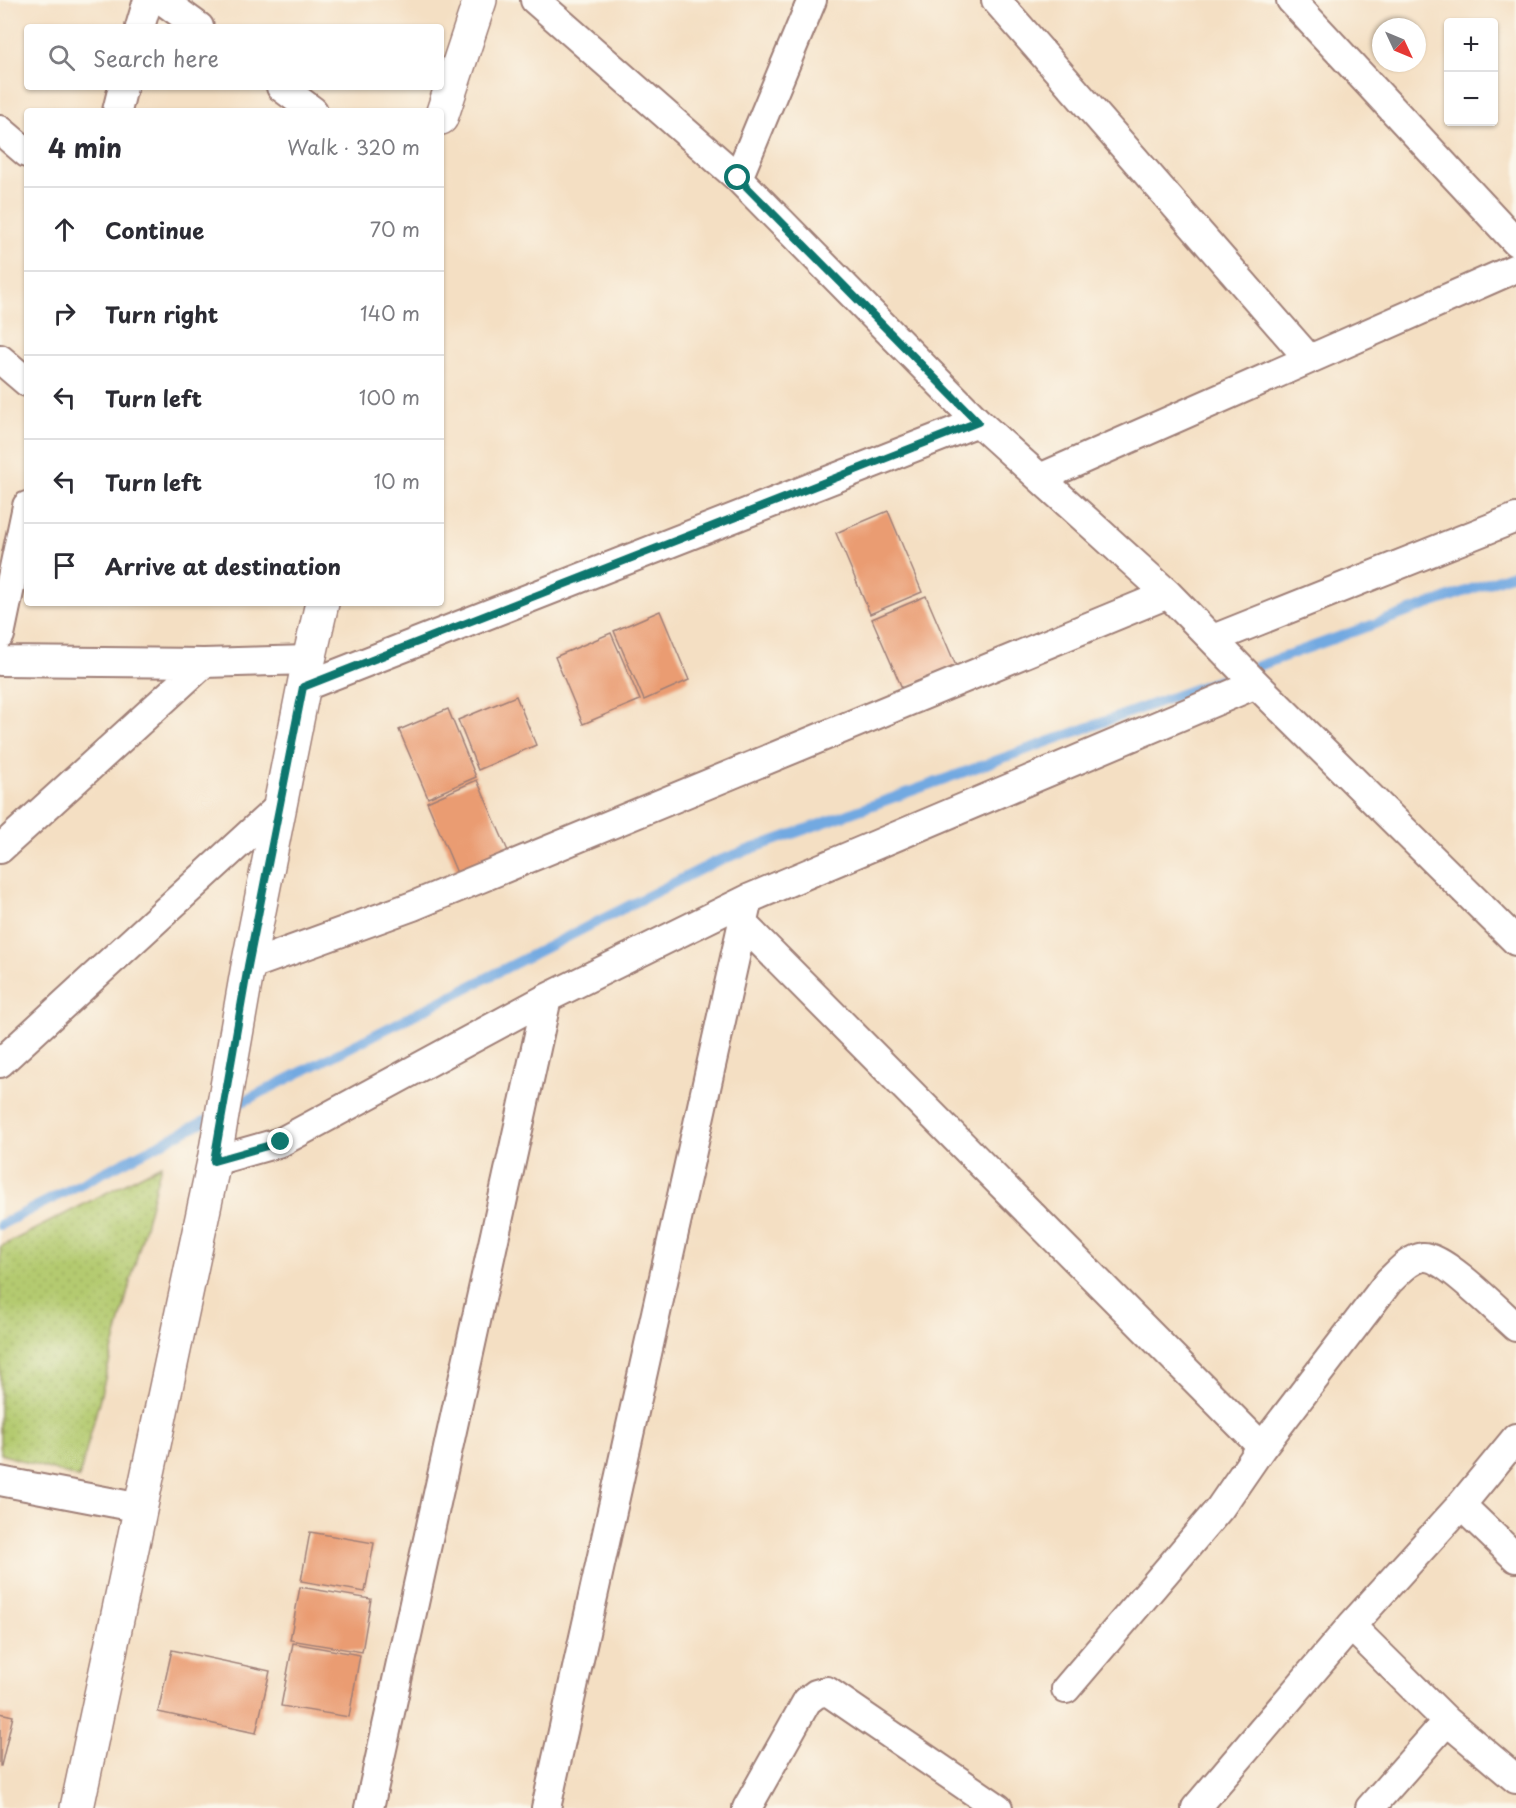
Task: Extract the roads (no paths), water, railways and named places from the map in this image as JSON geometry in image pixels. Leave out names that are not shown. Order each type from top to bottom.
[{"type":"street","points":[[141,24],[148,0]]},
{"type":"street","points":[[162,0],[195,24]]},
{"type":"street","points":[[444,109],[480,0]]},
{"type":"street","points":[[535,0],[738,178],[978,422],[1168,594],[1516,941]]},
{"type":"street","points":[[738,178],[812,0]]},
{"type":"street","points":[[996,0],[1309,359]]},
{"type":"street","points":[[1291,0],[1516,243]]},
{"type":"street","points":[[118,108],[122,90]]},
{"type":"street","points":[[285,90],[310,108]]},
{"type":"street","points":[[0,130],[24,150]]},
{"type":"street","points":[[1040,478],[1516,268]]},
{"type":"street","points":[[0,359],[24,379]]},
{"type":"street","points":[[0,661],[204,663],[306,673],[978,422]]},
{"type":"street","points":[[0,635],[6,576],[24,516]]},
{"type":"street","points":[[1213,639],[1516,518]]},
{"type":"street","points":[[248,966],[413,906],[1168,594]]},
{"type":"street","points":[[77,1808],[214,1161],[248,966],[321,606]]},
{"type":"street","points":[[0,849],[204,663]]},
{"type":"street","points":[[214,1161],[281,1142],[548,998],[1256,684]]},
{"type":"street","points":[[0,1063],[282,804]]},
{"type":"street","points":[[745,911],[1262,1447]]},
{"type":"street","points":[[546,1808],[745,911]]},
{"type":"street","points":[[369,1808],[548,998]]},
{"type":"street","points":[[1066,1689],[1220,1508],[1262,1447],[1389,1281],[1410,1262],[1423,1257],[1434,1258],[1449,1268],[1516,1327]]},
{"type":"street","points":[[1196,1808],[1351,1626],[1461,1505],[1516,1438]]},
{"type":"street","points":[[0,1481],[141,1508]]},
{"type":"street","points":[[1461,1505],[1516,1558]]},
{"type":"street","points":[[1351,1626],[1448,1721],[1516,1779]]},
{"type":"street","points":[[747,1808],[807,1701],[816,1694],[827,1691],[998,1808]]},
{"type":"street","points":[[1370,1808],[1448,1721]]},
{"type":"waterway","points":[[0,1225],[715,862],[1516,573]]}]
